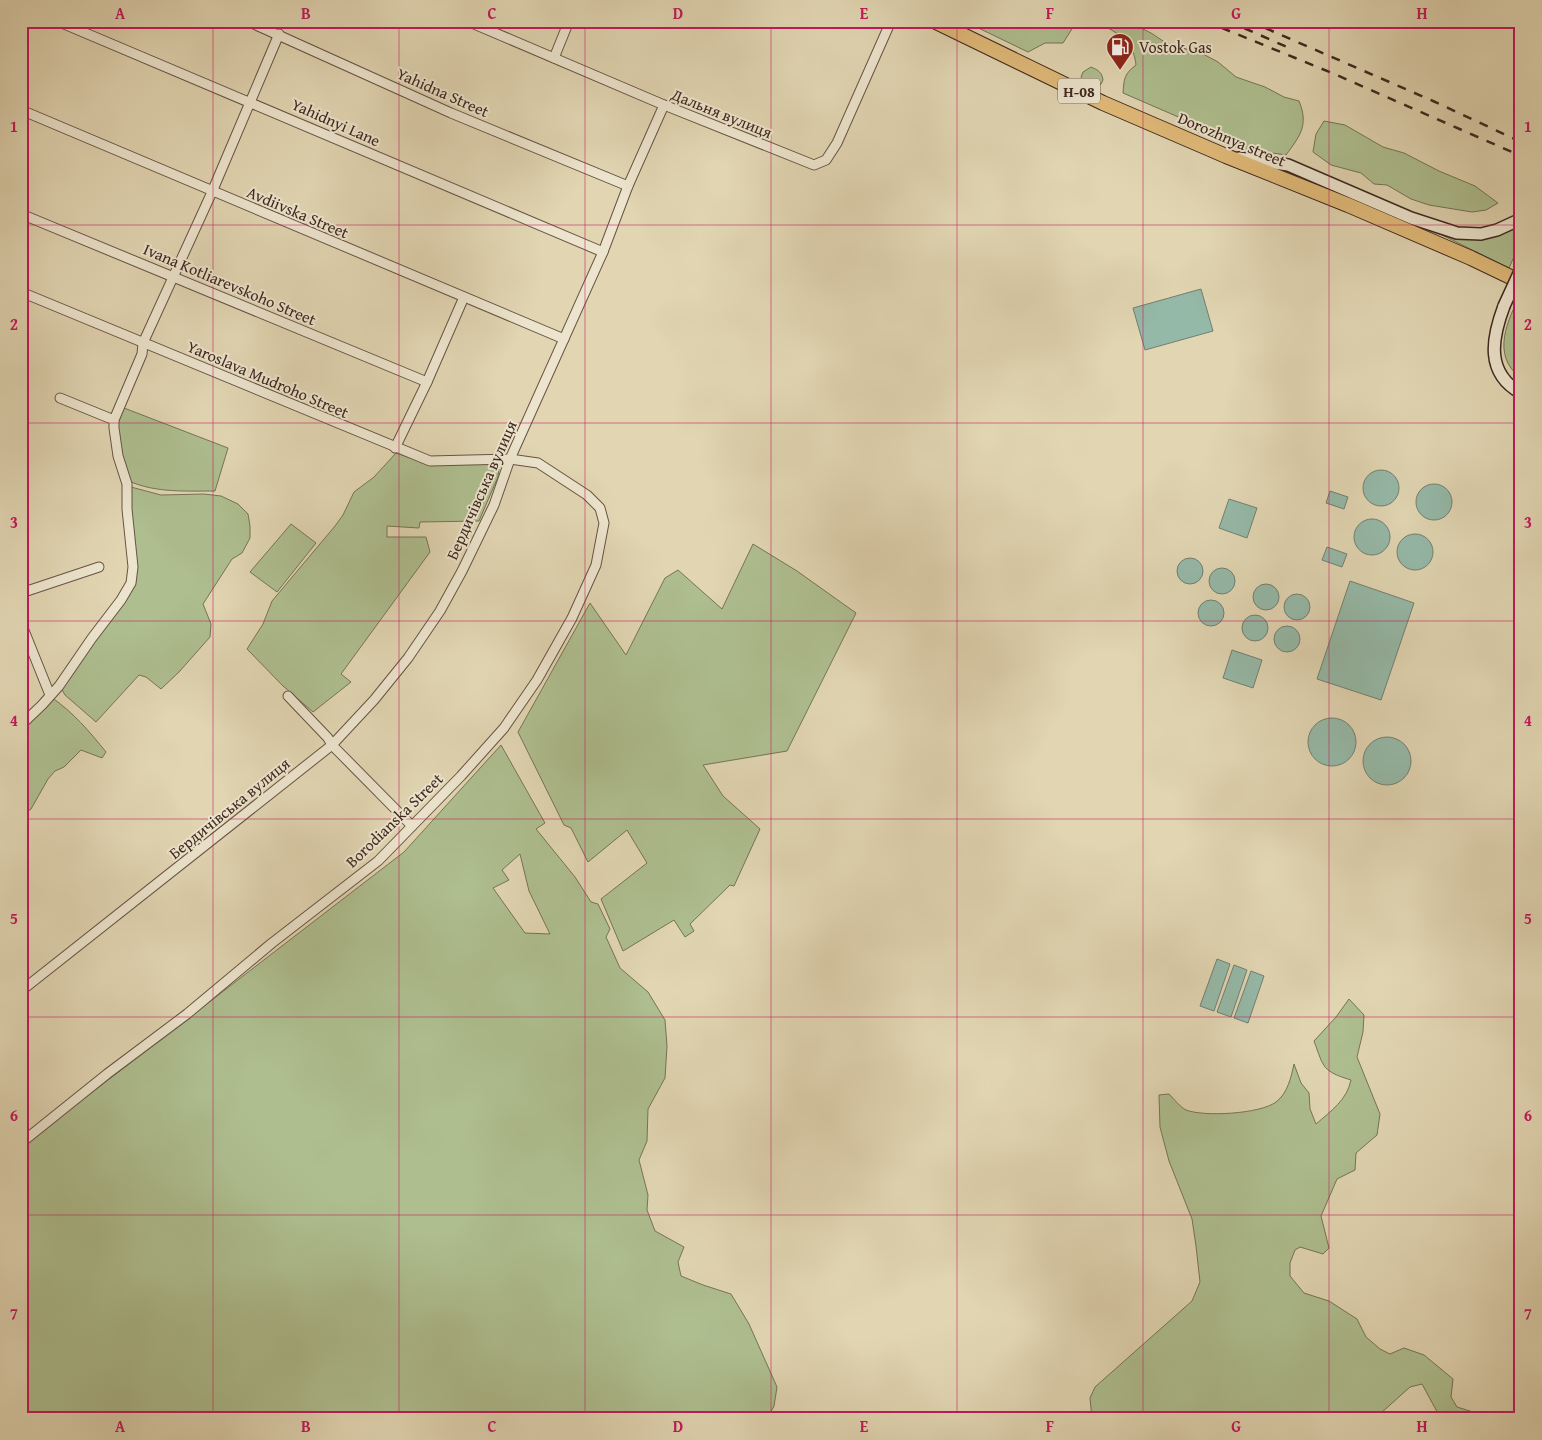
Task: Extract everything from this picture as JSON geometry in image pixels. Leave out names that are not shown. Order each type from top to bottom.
[{"type":"main road","name":"Dorozhnya street","points":[[934,21],[1103,103],[1226,156],[1348,205],[1471,258],[1521,282]]},
{"type":"main road","points":[[1226,156],[1288,165],[1411,218],[1457,233],[1481,234],[1497,230],[1521,220]]},
{"type":"main road","points":[[1521,270],[1504,306],[1494,337],[1494,356],[1497,369],[1509,386],[1521,393]]},
{"type":"street","name":"Yahidnyi Lane","points":[[57,21],[250,101],[603,252]]},
{"type":"street","name":"Yahidna Street","points":[[247,21],[451,113],[628,186]]},
{"type":"street","name":"Дальня вулиця","points":[[467,21],[664,106],[814,165],[826,160],[837,143],[892,21]]},
{"type":"street","points":[[554,58],[569,21]]},
{"type":"street","points":[[21,725],[42,706],[59,686],[121,600],[131,583],[134,567],[127,509],[127,484],[118,456],[114,420],[142,354],[143,343],[212,192],[279,34]]},
{"type":"street","name":"Бердичівська вулиця","points":[[21,991],[332,745],[374,700],[408,658],[440,611],[494,505],[510,459],[603,252],[628,186],[664,106]]},
{"type":"street","name":"Avdiivska Street","points":[[21,110],[564,339]]},
{"type":"street","name":"Ivana Kotliarevskoho Street","points":[[21,214],[428,382]]},
{"type":"street","name":"Yaroslava Mudroho Street","points":[[21,292],[430,462],[510,459]]},
{"type":"street","points":[[395,448],[428,382],[464,297]]},
{"type":"street","points":[[60,398],[114,420]]},
{"type":"street","name":"Borodianska Street","points":[[21,1143],[107,1074],[187,1014],[272,943],[378,861],[504,728],[537,680],[572,618],[596,565],[604,523],[600,508],[575,486],[538,463],[510,459]]},
{"type":"street","points":[[21,593],[99,567]]},
{"type":"street","points":[[21,623],[50,695]]},
{"type":"street","points":[[288,696],[328,738],[332,745],[412,826]]},
{"type":"shaded area","points":[[964,21],[1077,21],[1063,43],[1045,43],[1028,52]]},
{"type":"shaded area","points":[[1106,21],[1123,21],[1135,25],[1166,43],[1203,54],[1218,62],[1236,77],[1265,87],[1284,97],[1299,101],[1302,109],[1303,124],[1299,136],[1286,155],[1237,148],[1189,128],[1183,119],[1123,93],[1125,77],[1136,65],[1135,58],[1127,42],[1106,27]]},
{"type":"shaded area","points":[[1091,67],[1102,75],[1103,80],[1098,87],[1083,80],[1081,77],[1083,72]]},
{"type":"shaded area","points":[[1324,121],[1345,125],[1383,147],[1404,153],[1439,171],[1475,186],[1498,203],[1486,210],[1472,212],[1429,205],[1411,199],[1387,185],[1374,184],[1361,173],[1331,165],[1313,152],[1316,134]]},
{"type":"shaded area","points":[[1409,222],[1443,233],[1521,224],[1521,241],[1509,268],[1442,235]]},
{"type":"shaded area","points":[[1201,289],[1213,331],[1145,350],[1133,308]]},
{"type":"shaded area","points":[[1521,293],[1521,378],[1506,359],[1504,337],[1511,314]]},
{"type":"shaded area","points":[[124,408],[228,448],[215,491],[149,488],[129,481],[121,457],[117,422]]},
{"type":"shaded area","points":[[396,453],[430,465],[492,464],[499,469],[498,477],[479,521],[420,522],[419,528],[387,526],[387,537],[426,537],[430,552],[341,674],[351,682],[313,712],[283,686],[247,649],[263,624],[272,601],[335,526],[343,515],[354,492],[374,477]]},
{"type":"shaded area","points":[[1381,470],[1388,471],[1394,475],[1398,481],[1398,495],[1394,501],[1388,505],[1381,506],[1374,505],[1368,501],[1364,495],[1363,488],[1364,481],[1368,475],[1374,471]]},
{"type":"shaded area","points":[[1434,484],[1441,485],[1447,489],[1451,495],[1451,509],[1447,515],[1441,519],[1434,520],[1427,519],[1421,515],[1417,509],[1416,502],[1417,495],[1421,489],[1427,485]]},
{"type":"shaded area","points":[[131,487],[161,495],[204,494],[221,496],[238,504],[248,514],[250,538],[242,553],[232,559],[203,604],[211,624],[210,637],[161,689],[146,677],[139,675],[96,722],[65,695],[61,688],[130,590]]},
{"type":"shaded area","points":[[1330,491],[1348,497],[1344,509],[1326,503]]},
{"type":"shaded area","points":[[1229,499],[1257,508],[1247,538],[1219,528]]},
{"type":"shaded area","points":[[1372,519],[1379,520],[1385,524],[1389,530],[1389,544],[1385,550],[1379,554],[1372,555],[1365,554],[1359,550],[1355,544],[1354,537],[1355,530],[1359,524],[1365,520]]},
{"type":"shaded area","points":[[291,524],[316,543],[277,592],[250,572]]},
{"type":"shaded area","points":[[1415,534],[1422,535],[1428,539],[1432,545],[1432,559],[1428,565],[1422,569],[1415,570],[1408,569],[1402,565],[1398,559],[1397,552],[1398,545],[1402,539],[1408,535]]},
{"type":"shaded area","points":[[753,544],[797,571],[856,613],[787,751],[703,765],[723,796],[760,829],[734,886],[730,885],[690,924],[694,931],[685,937],[674,920],[623,951],[601,899],[647,863],[627,830],[588,862],[571,828],[564,825],[518,732],[590,603],[626,655],[665,578],[678,570],[722,609]]},
{"type":"shaded area","points":[[1327,547],[1347,554],[1342,567],[1322,560]]},
{"type":"shaded area","points":[[1190,558],[1199,562],[1203,571],[1199,580],[1190,584],[1181,580],[1177,571],[1181,562]]},
{"type":"shaded area","points":[[1222,568],[1231,572],[1235,581],[1231,590],[1222,594],[1213,590],[1209,581],[1213,572]]},
{"type":"shaded area","points":[[1350,581],[1414,603],[1381,700],[1317,679]]},
{"type":"shaded area","points":[[1266,584],[1275,588],[1279,597],[1275,606],[1266,610],[1257,606],[1253,597],[1257,588]]},
{"type":"shaded area","points":[[1297,594],[1306,598],[1310,607],[1306,616],[1297,620],[1288,616],[1284,607],[1288,598]]},
{"type":"shaded area","points":[[1211,600],[1220,604],[1224,613],[1220,622],[1211,626],[1202,622],[1198,613],[1202,604]]},
{"type":"shaded area","points":[[1255,615],[1264,619],[1268,628],[1264,637],[1255,641],[1246,637],[1242,628],[1246,619]]},
{"type":"shaded area","points":[[1287,626],[1296,630],[1300,639],[1296,648],[1287,652],[1278,648],[1274,639],[1278,630]]},
{"type":"shaded area","points":[[1232,650],[1262,660],[1253,688],[1223,678]]},
{"type":"shaded area","points":[[51,697],[74,716],[106,752],[102,758],[81,750],[64,767],[55,771],[48,779],[31,809],[23,815],[21,829],[21,728]]},
{"type":"shaded area","points":[[1332,718],[1341,720],[1349,725],[1354,733],[1356,742],[1354,751],[1349,759],[1341,764],[1332,766],[1323,764],[1315,759],[1310,751],[1308,742],[1310,733],[1315,725],[1323,720]]},
{"type":"shaded area","points":[[1387,737],[1396,739],[1404,744],[1409,752],[1411,761],[1409,770],[1404,778],[1396,783],[1387,785],[1378,783],[1370,778],[1365,770],[1363,761],[1365,752],[1370,744],[1378,739]]},
{"type":"shaded area","points":[[501,745],[545,823],[536,829],[575,877],[591,902],[598,904],[610,929],[606,937],[620,968],[648,992],[665,1020],[667,1046],[665,1078],[648,1109],[647,1141],[639,1160],[648,1195],[647,1210],[655,1231],[684,1247],[678,1262],[681,1276],[731,1294],[749,1324],[777,1387],[774,1406],[767,1419],[21,1419],[21,1147],[404,852]],"holes":[[[520,854],[529,891],[550,934],[525,933],[493,888],[509,880],[502,870]]]},
{"type":"shaded area","points":[[1217,959],[1230,964],[1214,1011],[1200,1006]]},
{"type":"shaded area","points":[[1234,965],[1247,970],[1231,1017],[1217,1012]]},
{"type":"shaded area","points":[[1251,971],[1264,976],[1248,1023],[1234,1018]]},
{"type":"shaded area","points":[[1349,999],[1364,1015],[1363,1032],[1357,1057],[1380,1114],[1377,1135],[1356,1153],[1355,1170],[1337,1179],[1321,1216],[1329,1248],[1323,1254],[1300,1247],[1295,1250],[1290,1263],[1290,1276],[1304,1293],[1329,1301],[1357,1319],[1366,1337],[1380,1349],[1390,1354],[1404,1348],[1424,1355],[1453,1379],[1451,1397],[1457,1407],[1486,1416],[1489,1419],[1441,1419],[1422,1384],[1410,1387],[1381,1413],[1383,1419],[1330,1419],[1273,1414],[1257,1419],[1092,1419],[1090,1398],[1095,1387],[1192,1301],[1200,1282],[1192,1219],[1169,1161],[1160,1127],[1159,1095],[1169,1094],[1184,1109],[1194,1112],[1218,1114],[1245,1112],[1276,1102],[1288,1084],[1294,1064],[1301,1083],[1309,1093],[1310,1109],[1316,1124],[1333,1110],[1342,1099],[1351,1080],[1334,1074],[1325,1067],[1314,1041],[1336,1017]]},
{"type":"railway","points":[[1205,21],[1332,73],[1521,156]]},
{"type":"railway","points":[[1228,21],[1287,47]]},
{"type":"railway","points":[[1249,21],[1433,101],[1521,142]]},
{"type":"place","name":"Vostok Gas","points":[[1120,71]]}]
